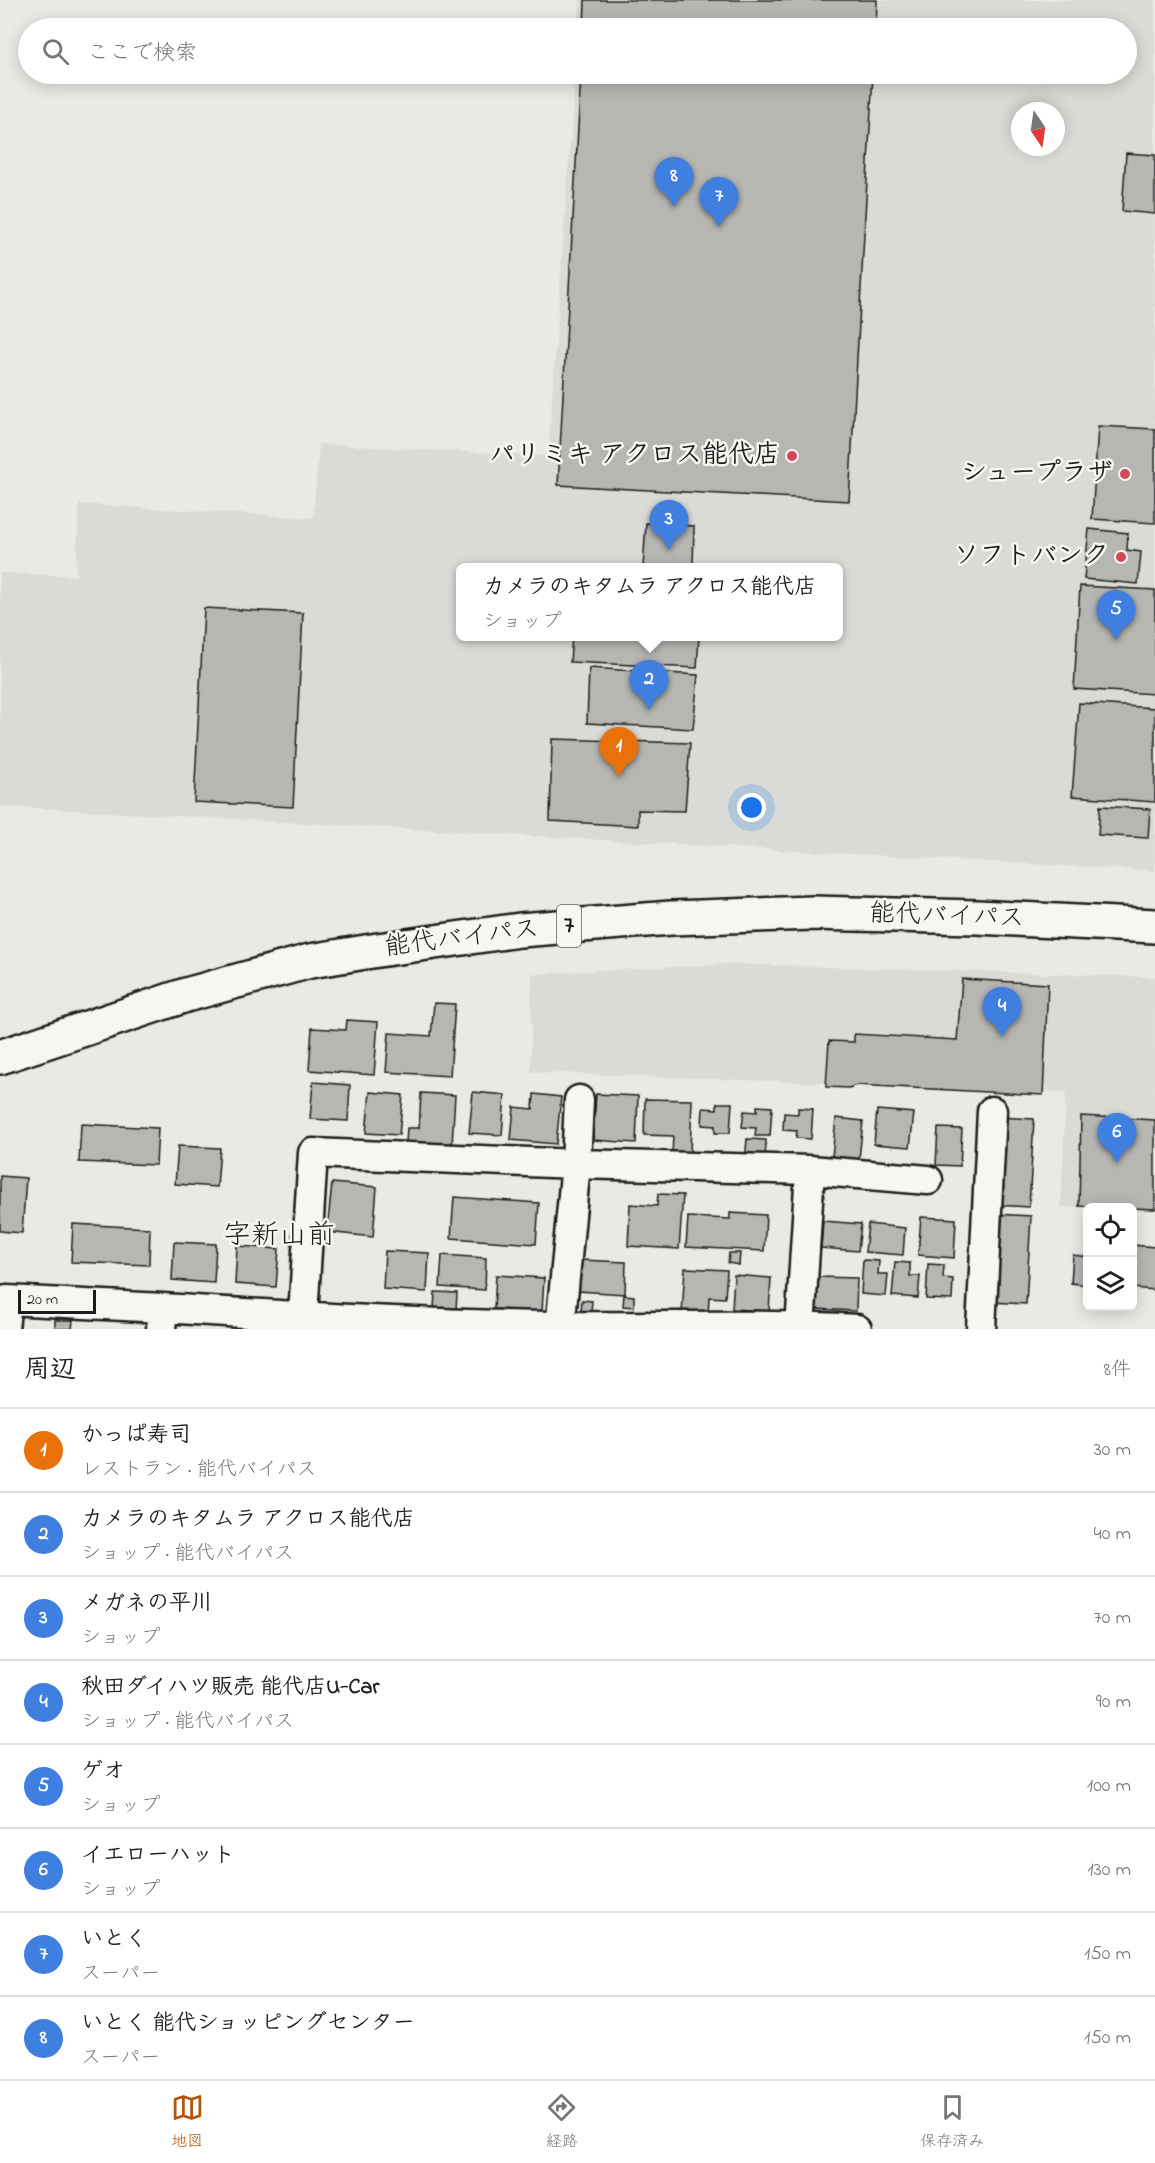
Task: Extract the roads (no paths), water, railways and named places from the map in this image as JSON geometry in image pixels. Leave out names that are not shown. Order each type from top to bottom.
[{"type":"highway","name":"能代バイパス","points":[[0,1057],[186,995],[310,961],[520,930],[671,918],[812,913],[977,917],[1155,926]]},
{"type":"street","points":[[560,1328],[576,1164],[579,1100]]},
{"type":"street","points":[[981,1329],[992,1111]]},
{"type":"street","points":[[303,1316],[313,1153],[576,1164],[810,1170],[928,1180]]},
{"type":"street","points":[[800,1327],[810,1170]]},
{"type":"street","points":[[4,1329],[7,1300],[162,1319],[303,1316],[560,1328],[800,1327],[857,1329]]},
{"type":"place","name":"いとく 能代ショッピングセンター","points":[[674,207]]},
{"type":"place","name":"いとく","points":[[719,227]]},
{"type":"place","name":"パリミキ アクロス能代店","points":[[792,456]]},
{"type":"place","name":"シュープラザ","points":[[1125,474]]},
{"type":"place","name":"メガネの平川","points":[[669,550]]},
{"type":"place","name":"ソフトバンク","points":[[1121,557]]},
{"type":"place","name":"ゲオ","points":[[1116,640]]},
{"type":"place","name":"カメラのキタムラ アクロス能代店","points":[[649,710]]},
{"type":"place","name":"かっぱ寿司","points":[[619,777]]},
{"type":"place","name":"秋田ダイハツ販売 能代店U-Car","points":[[1002,1037]]},
{"type":"place","name":"イエローハット","points":[[1117,1163]]},
{"type":"district","name":"字新山前","points":[[279,1236]]}]
